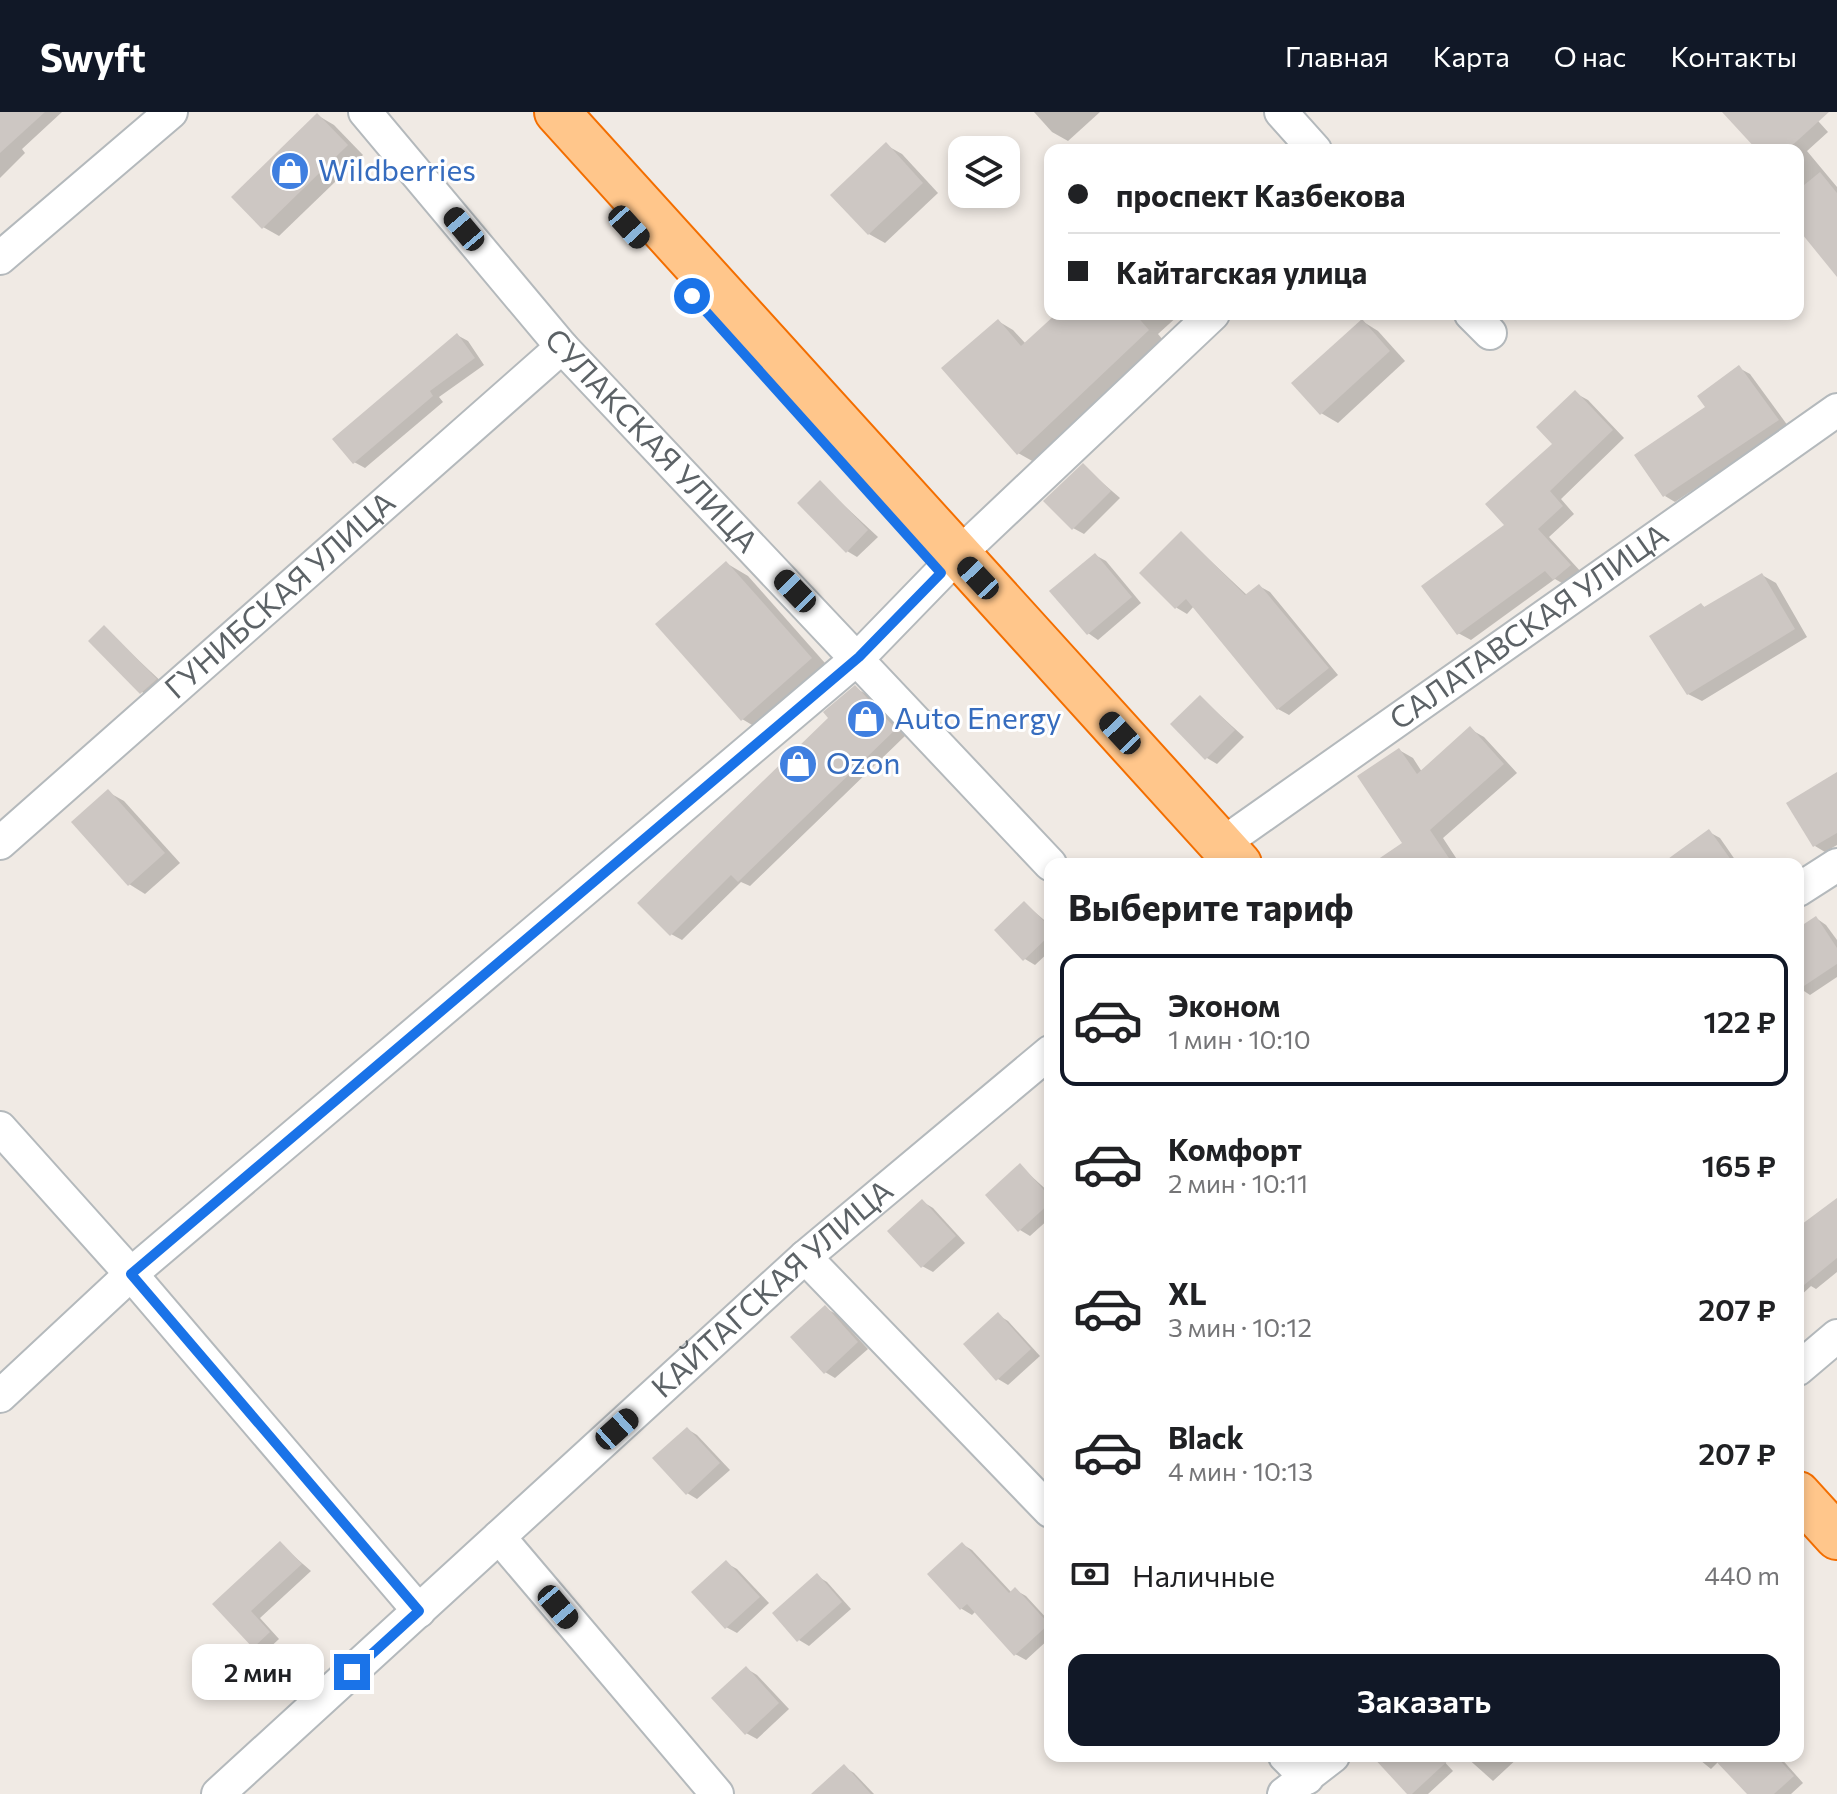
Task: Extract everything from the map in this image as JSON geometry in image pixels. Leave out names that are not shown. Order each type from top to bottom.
[{"type":"highway","points":[[525,112],[1221,857]]},
{"type":"highway","points":[[557,112],[949,564]]},
{"type":"highway","points":[[1804,1501],[1837,1537]]},
{"type":"highway","points":[[1804,1534],[1837,1570]]},
{"type":"street","points":[[0,258],[171,112]]},
{"type":"street","name":"СУЛАКСКАЯ УЛИЦА","points":[[365,112],[562,347],[859,657],[1044,858]]},
{"type":"street","points":[[1281,112],[1310,144]]},
{"type":"street","points":[[0,1396],[131,1274],[859,657],[949,564],[1207,320]]},
{"type":"street","name":"ГУНИБСКАЯ УЛИЦА","points":[[0,843],[562,347]]},
{"type":"street","name":"САЛАТАВСКАЯ УЛИЦА","points":[[1221,857],[1837,410]]},
{"type":"street","points":[[1804,886],[1837,865]]},
{"type":"street","name":"КАЙТАГСКАЯ УЛИЦА","points":[[218,1794],[805,1257],[1044,1057]]},
{"type":"street","points":[[0,1128],[131,1274],[419,1611]]},
{"type":"street","points":[[805,1257],[1044,1505]]},
{"type":"street","points":[[1804,1364],[1837,1336]]},
{"type":"street","points":[[499,1537],[717,1794]]},
{"type":"street","points":[[1292,1776],[1321,1762]]},
{"type":"building","points":[[0,112],[45,112],[0,153]]},
{"type":"building","points":[[1722,112],[1829,112],[1794,144],[1751,144]]},
{"type":"building","name":"Wildberries","points":[[317,113],[348,145],[262,229],[231,197]]},
{"type":"building","points":[[886,142],[923,183],[868,235],[830,195]]},
{"type":"building","points":[[1820,172],[1837,193],[1837,277],[1804,236],[1804,185]]},
{"type":"building","points":[[998,319],[1021,346],[1049,320],[1140,320],[1149,330],[1017,455],[941,368]]},
{"type":"building","points":[[1361,320],[1390,351],[1320,415],[1291,383]]},
{"type":"building","points":[[457,333],[475,358],[430,391],[433,396],[353,464],[332,439]]},
{"type":"building","points":[[1739,365],[1779,420],[1663,497],[1634,455],[1705,407],[1697,396]]},
{"type":"building","points":[[1575,390],[1613,430],[1550,491],[1563,506],[1538,529],[1571,565],[1553,580],[1545,571],[1457,635],[1421,586],[1504,525],[1485,504],[1552,444],[1536,427]]},
{"type":"building","points":[[1083,463],[1111,491],[1072,530],[1043,501]]},
{"type":"building","points":[[820,480],[868,530],[846,553],[797,503]]},
{"type":"building","points":[[1181,531],[1245,595],[1259,584],[1329,668],[1277,710],[1186,599],[1175,609],[1139,573]]},
{"type":"building","points":[[1095,553],[1132,597],[1087,635],[1049,591]]},
{"type":"building","points":[[726,561],[812,658],[741,721],[655,624]]},
{"type":"building","points":[[1762,573],[1795,629],[1687,695],[1649,636],[1701,603],[1704,607]]},
{"type":"building","points":[[104,625],[157,679],[140,694],[88,641]]},
{"type":"building","points":[[855,685],[896,729],[738,882],[731,875],[670,936],[637,903],[828,718],[823,712]]},
{"type":"building","points":[[1200,695],[1235,730],[1205,760],[1170,724]]},
{"type":"building","points":[[1470,726],[1504,764],[1430,830],[1449,858],[1380,858],[1402,843],[1357,776],[1399,748],[1417,774]]},
{"type":"building","points":[[1837,772],[1837,833],[1813,847],[1786,803]]},
{"type":"building","points":[[108,789],[165,853],[128,886],[71,822]]},
{"type":"building","points":[[1709,829],[1730,858],[1669,858]]},
{"type":"building","points":[[1024,901],[1044,921],[1044,941],[1023,961],[994,930]]},
{"type":"building","points":[[1816,916],[1837,948],[1837,964],[1804,986],[1804,924]]},
{"type":"building","points":[[1020,1163],[1044,1190],[1044,1208],[1018,1232],[985,1195]]},
{"type":"building","points":[[1837,1198],[1837,1258],[1804,1285],[1804,1223]]},
{"type":"building","points":[[922,1199],[956,1236],[921,1268],[887,1231]]},
{"type":"building","points":[[825,1305],[858,1342],[824,1374],[790,1337]]},
{"type":"building","points":[[998,1312],[1031,1349],[996,1381],[963,1344]]},
{"type":"building","points":[[687,1427],[720,1463],[686,1495],[652,1458]]},
{"type":"building","points":[[280,1541],[302,1564],[251,1611],[270,1632],[253,1648],[212,1604]]},
{"type":"building","points":[[962,1542],[1009,1593],[1015,1587],[1044,1619],[1044,1629],[1014,1656],[967,1604],[960,1610],[927,1574]]},
{"type":"building","points":[[726,1560],[760,1597],[725,1629],[691,1592]]},
{"type":"building","points":[[817,1573],[842,1602],[797,1642],[772,1613]]},
{"type":"building","points":[[746,1666],[779,1703],[745,1735],[711,1698]]},
{"type":"building","points":[[1378,1762],[1447,1762],[1412,1794],[1407,1794]]},
{"type":"building","points":[[1717,1762],[1781,1762],[1794,1776],[1774,1794],[1747,1794]]},
{"type":"building","points":[[844,1764],[871,1794],[811,1794]]},
{"type":"place","name":"Wildberries","points":[[290,171]]},
{"type":"place","name":"Auto Energy","points":[[866,719]]},
{"type":"place","name":"Ozon","points":[[798,764]]},
{"type":"route","points":[[352,1672],[419,1611],[131,1274],[859,657],[941,573],[692,296]]}]
